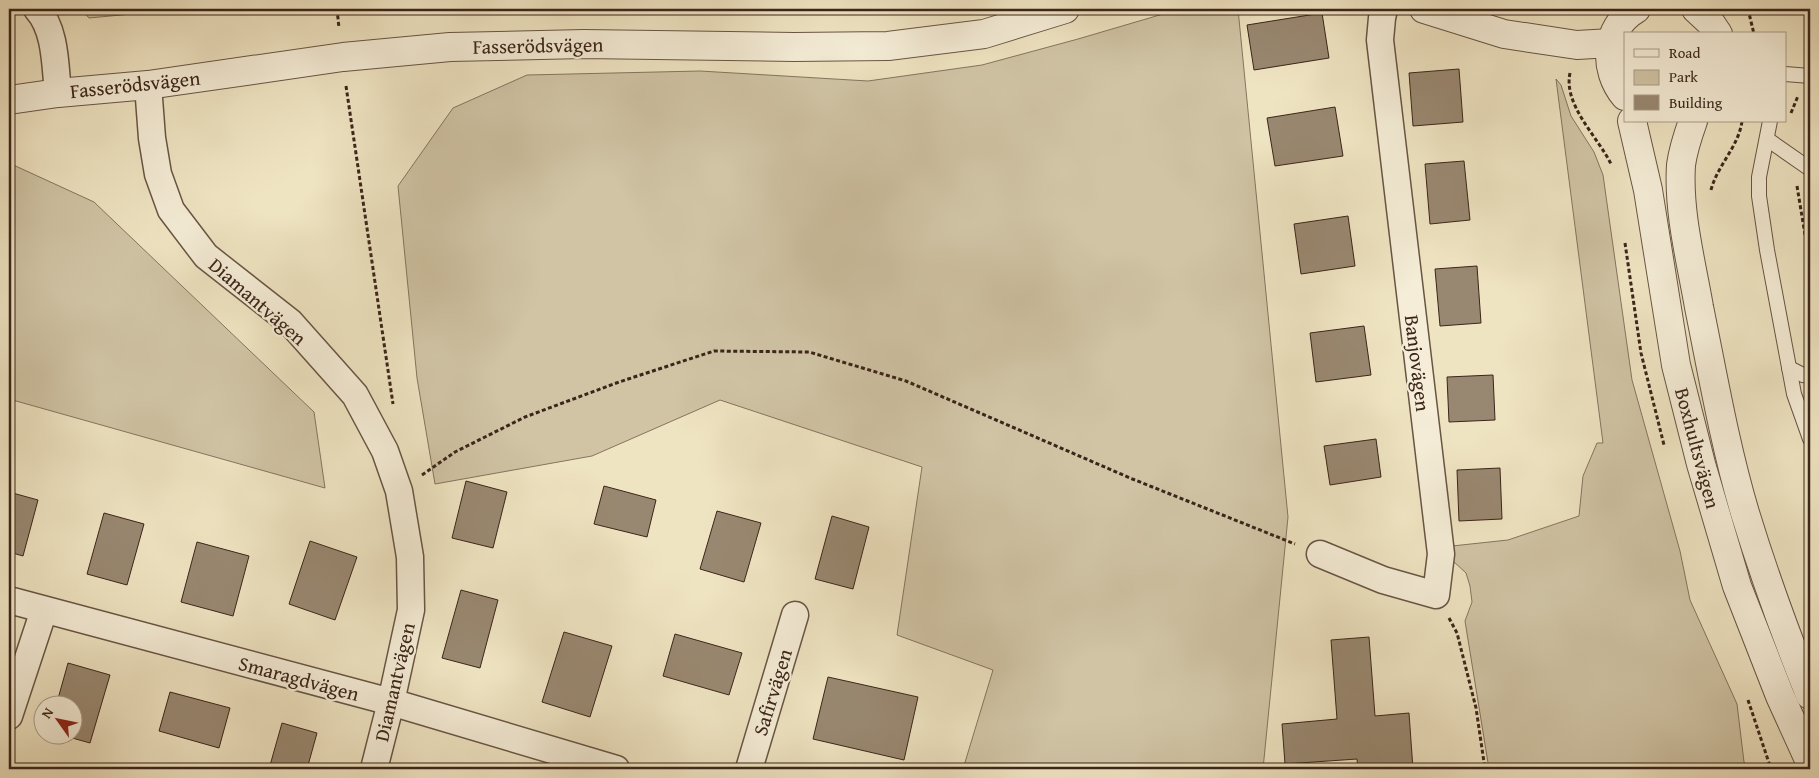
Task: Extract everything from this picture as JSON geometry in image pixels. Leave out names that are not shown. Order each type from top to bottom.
[{"type":"street","points":[[37,9],[44,16],[51,36],[58,93]]},
{"type":"street","name":"Fasserödsvägen","points":[[9,100],[58,93],[148,85],[343,57],[450,46],[584,44],[794,47],[888,46],[984,34],[1065,9]]},
{"type":"street","name":"Banjovägen","points":[[1384,9],[1380,40],[1441,554],[1436,595]]},
{"type":"street","points":[[1424,9],[1474,16],[1504,34],[1577,45],[1611,43]]},
{"type":"street","points":[[1624,94],[1613,76],[1610,60],[1611,43],[1621,22],[1636,9]]},
{"type":"street","points":[[1696,9],[1710,22],[1717,32]]},
{"type":"street","name":"Diamantvägen","points":[[148,85],[152,138],[158,174],[171,210],[206,256],[290,322],[356,395],[385,451],[399,491],[410,557],[411,610],[374,769]]},
{"type":"street","name":"Boxhultsvägen","points":[[1632,122],[1648,190],[1676,365],[1701,464],[1737,586],[1780,696],[1810,762]]},
{"type":"street","name":"Boxhultsvägen","points":[[1694,122],[1681,164],[1682,194],[1684,223],[1708,354],[1745,512],[1786,636],[1810,695]]},
{"type":"street","points":[[1320,554],[1383,580],[1436,595]]},
{"type":"street","name":"Smaragdvägen","points":[[9,600],[391,702],[616,769]]},
{"type":"street","points":[[9,716],[44,610]]},
{"type":"street","name":"Safirvägen","points":[[749,769],[795,615]]},
{"type":"lane","points":[[1786,74],[1810,76]]},
{"type":"lane","points":[[1770,122],[1759,177],[1759,196],[1767,250],[1794,394],[1810,439]]},
{"type":"lane","points":[[1767,139],[1807,165]]},
{"type":"lane","points":[[1789,368],[1803,375],[1810,376]]},
{"type":"path","points":[[337,9],[393,407]]},
{"type":"path","points":[[1748,9],[1754,32]]},
{"type":"path","points":[[1710,196],[1719,168],[1734,145],[1742,122]]},
{"type":"path","points":[[399,491],[456,452],[525,417],[619,382],[714,351],[809,352],[906,381],[1130,478],[1320,554]]},
{"type":"path","points":[[1436,595],[1457,633],[1476,708],[1485,769]]},
{"type":"green space","points":[[81,9],[185,9],[89,18]]},
{"type":"green space","points":[[1180,9],[1238,9],[1288,517],[1263,769],[963,769],[993,670],[897,635],[922,467],[720,400],[592,456],[435,484],[417,378],[398,186],[453,108],[527,75],[700,71],[868,81],[982,65]]},
{"type":"green space","points":[[1556,79],[1561,85],[1571,116],[1594,152],[1603,175],[1632,380],[1680,551],[1690,600],[1737,704],[1744,762],[1749,769],[1489,769],[1465,621],[1472,602],[1470,586],[1466,573],[1453,561],[1452,546],[1508,540],[1579,516],[1583,476],[1597,443],[1603,443]]},
{"type":"green space","points":[[9,163],[94,202],[314,412],[325,488],[9,399]]},
{"type":"building","points":[[1322,13],[1329,58],[1254,70],[1247,25]]},
{"type":"building","points":[[1459,69],[1463,122],[1413,126],[1409,73]]},
{"type":"building","points":[[1335,107],[1343,156],[1275,166],[1267,118]]},
{"type":"building","points":[[1464,161],[1470,220],[1430,224],[1425,164]]},
{"type":"building","points":[[1348,216],[1355,266],[1301,274],[1294,224]]},
{"type":"building","points":[[1477,266],[1481,323],[1440,326],[1435,269]]},
{"type":"building","points":[[1364,326],[1371,375],[1316,382],[1310,333]]},
{"type":"building","points":[[1493,375],[1495,420],[1449,422],[1447,377]]},
{"type":"building","points":[[1376,439],[1381,477],[1330,485],[1324,446]]},
{"type":"building","points":[[1500,468],[1502,519],[1459,521],[1457,470]]},
{"type":"building","points":[[466,481],[507,492],[493,548],[452,538]]},
{"type":"building","points":[[604,486],[656,500],[647,537],[594,524]]},
{"type":"building","points":[[9,492],[38,500],[23,556],[9,552]]},
{"type":"building","points":[[717,511],[761,523],[744,582],[700,569]]},
{"type":"building","points":[[104,513],[144,524],[127,585],[87,574]]},
{"type":"building","points":[[832,516],[869,527],[853,589],[815,579]]},
{"type":"building","points":[[310,541],[357,557],[335,620],[289,604]]},
{"type":"building","points":[[197,542],[249,556],[233,616],[181,602]]},
{"type":"building","points":[[461,590],[498,600],[480,668],[442,658]]},
{"type":"building","points":[[564,632],[612,646],[590,717],[542,702]]},
{"type":"building","points":[[675,634],[742,653],[729,695],[663,676]]},
{"type":"building","points":[[1369,637],[1375,716],[1409,713],[1413,769],[1358,769],[1357,759],[1285,764],[1282,724],[1337,719],[1331,640]]},
{"type":"building","points":[[68,663],[110,675],[90,743],[82,741],[82,696],[59,696]]},
{"type":"building","points":[[828,677],[918,697],[904,760],[813,739]]},
{"type":"building","points":[[170,692],[230,708],[219,748],[159,731]]},
{"type":"building","points":[[282,723],[317,733],[307,769],[269,769]]}]
